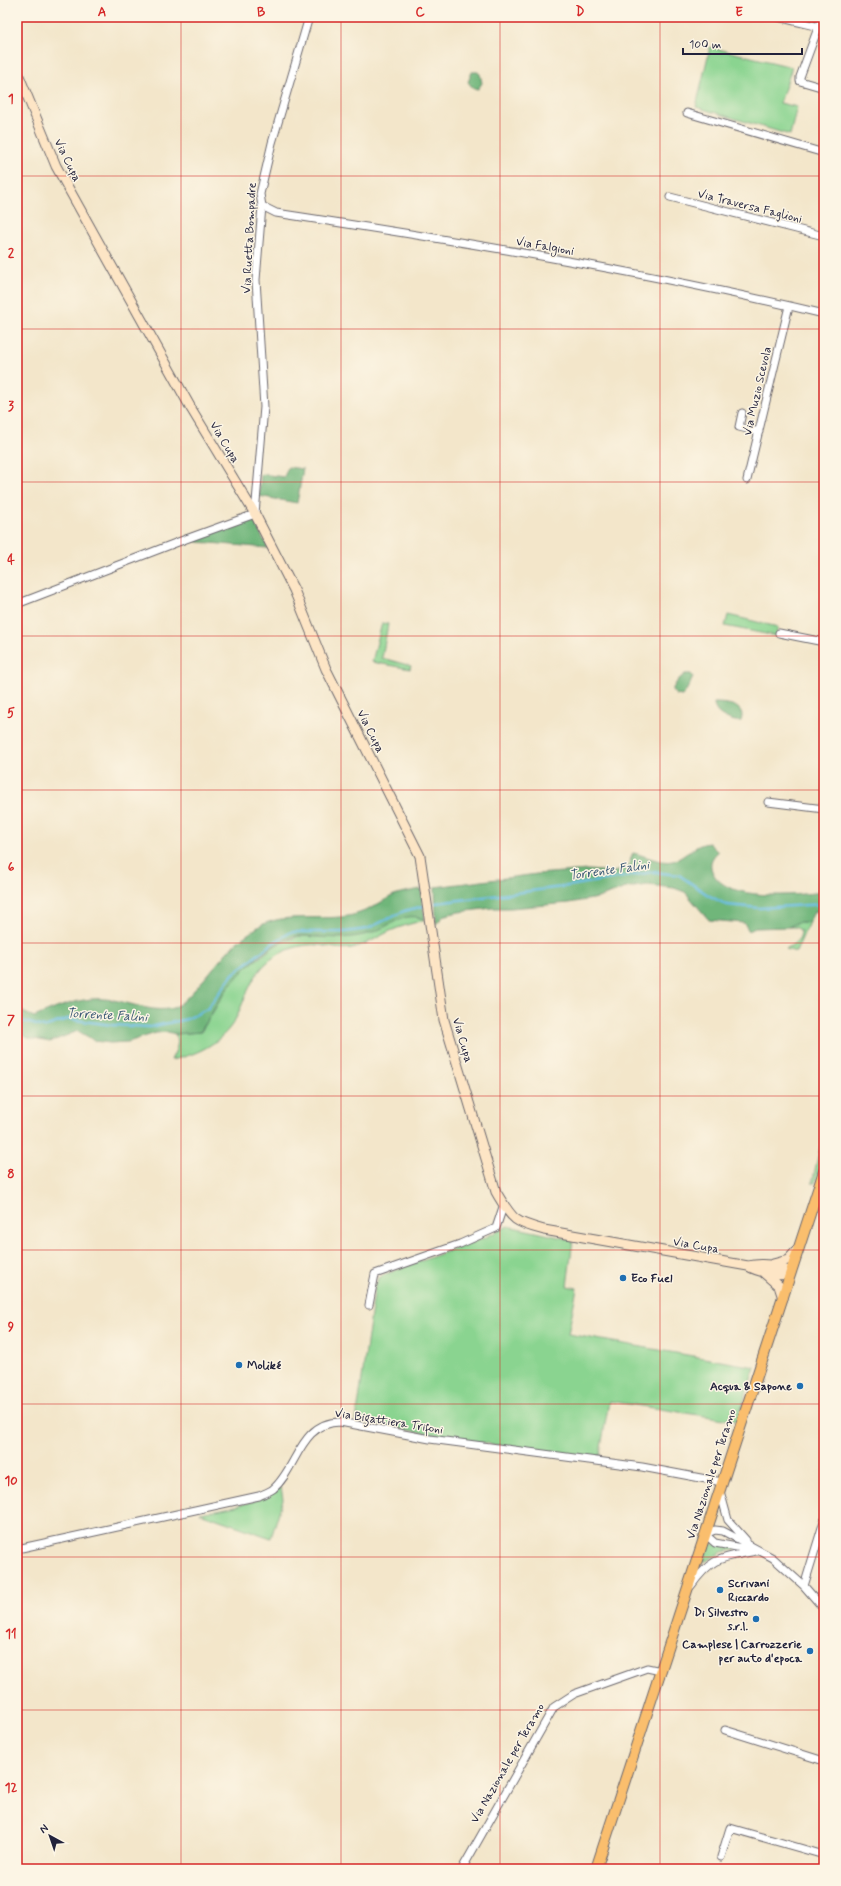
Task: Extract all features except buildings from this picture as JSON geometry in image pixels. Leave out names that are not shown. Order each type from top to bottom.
[{"type":"main road","name":"Via Nazionale per Teramo","points":[[596,1869],[824,1170]]},
{"type":"street","name":"Via Ruetta Bompadre","points":[[255,514],[264,407],[256,280],[262,206],[260,194],[272,143],[309,17]]},
{"type":"street","points":[[778,17],[821,27]]},
{"type":"street","points":[[822,17],[821,27],[800,77],[800,81],[824,88]]},
{"type":"street","name":"Via Cupa","points":[[17,71],[56,166],[192,410],[255,514],[294,590],[326,669],[389,791],[420,856],[444,1020],[496,1192],[514,1219],[522,1224],[544,1230],[765,1269],[784,1275],[790,1273]]},
{"type":"street","points":[[687,113],[824,153]]},
{"type":"street","name":"Via Traversa Faglioni","points":[[670,197],[824,236]]},
{"type":"street","name":"Via Falgioni","points":[[262,206],[276,213],[470,243],[667,279],[824,314]]},
{"type":"street","name":"Via Muzio Scevola","points":[[747,480],[789,306]]},
{"type":"street","points":[[742,413],[739,427],[759,432]]},
{"type":"street","points":[[17,604],[186,538],[255,514]]},
{"type":"street","points":[[779,633],[824,642]]},
{"type":"street","points":[[768,802],[824,809]]},
{"type":"street","points":[[369,1305],[375,1274],[460,1244],[496,1228],[504,1204]]},
{"type":"street","points":[[765,1269],[788,1260],[793,1256],[800,1245]]},
{"type":"street","name":"Via Cupa","points":[[765,1269],[779,1286],[782,1298]]},
{"type":"street","name":"Via Bigattiera Trifoni","points":[[17,1548],[259,1496],[273,1489],[300,1448],[312,1434],[324,1425],[331,1422],[340,1422],[430,1439],[642,1467],[721,1486]]},
{"type":"street","points":[[721,1486],[728,1520],[739,1534],[758,1551]]},
{"type":"street","points":[[804,1586],[824,1521]]},
{"type":"street","points":[[758,1551],[715,1542],[705,1534],[715,1530],[723,1531],[758,1551],[774,1558],[804,1586],[824,1609]]},
{"type":"street","points":[[687,1591],[702,1572],[713,1562],[730,1555],[758,1551]]},
{"type":"street","name":"Via Nazionale per Teramo","points":[[462,1869],[554,1707],[574,1694],[647,1668],[661,1671]]},
{"type":"street","points":[[725,1730],[824,1760]]},
{"type":"street","points":[[721,1858],[730,1828],[824,1855]]},
{"type":"green space","points":[[710,47],[792,67],[780,103],[797,107],[790,135],[696,107]]},
{"type":"green space","points":[[472,72],[478,72],[480,74],[482,83],[478,89],[473,88],[468,82]]},
{"type":"green space","points":[[288,467],[303,469],[297,503],[259,496],[261,474],[284,477]]},
{"type":"green space","points":[[252,517],[268,548],[198,542],[193,539]]},
{"type":"green space","points":[[728,615],[778,627],[776,636],[725,626]]},
{"type":"green space","points":[[382,623],[388,624],[382,658],[411,666],[410,669],[372,662]]},
{"type":"green space","points":[[685,674],[691,674],[693,676],[684,694],[682,696],[676,695],[672,690],[678,680]]},
{"type":"green space","points":[[714,703],[729,704],[738,708],[742,715],[741,721],[731,720],[720,715],[716,710]]},
{"type":"green space","points":[[709,843],[718,852],[714,856],[711,865],[712,871],[719,881],[731,888],[762,895],[824,892],[824,916],[815,910],[809,922],[798,922],[789,927],[755,928],[749,931],[744,923],[709,920],[685,892],[674,888],[648,885],[626,888],[598,898],[569,903],[511,908],[492,908],[459,912],[445,915],[436,924],[435,887],[537,874],[588,870],[615,872],[628,866],[633,853],[668,862],[682,857],[694,848]]},
{"type":"green space","points":[[421,889],[425,920],[418,917],[404,918],[397,920],[377,931],[364,935],[344,938],[297,936],[287,939],[267,950],[249,965],[226,990],[200,1032],[175,1034],[168,1032],[156,1033],[128,1042],[110,1043],[95,1041],[78,1031],[50,1042],[28,1038],[17,1032],[17,1007],[34,1017],[77,1001],[95,999],[113,1000],[147,1008],[173,1008],[187,998],[236,943],[258,927],[268,922],[291,918],[329,918],[353,915],[369,909],[394,895]]},
{"type":"green space","points":[[408,916],[415,916],[425,920],[394,929],[357,947],[348,949],[319,945],[306,945],[287,950],[275,956],[259,971],[247,992],[233,1024],[219,1039],[201,1050],[181,1058],[171,1060],[177,1044],[175,1034],[201,1032],[225,992],[237,977],[244,969],[276,945],[299,936],[343,938],[368,934]]},
{"type":"green space","points":[[798,922],[809,922],[796,952],[786,949],[800,937],[801,931],[796,927],[789,927]]},
{"type":"green space","points":[[824,1131],[824,1155],[815,1183],[812,1183]]},
{"type":"green space","points":[[508,1226],[573,1240],[567,1286],[577,1288],[568,1334],[755,1367],[737,1421],[609,1401],[599,1459],[515,1448],[356,1421],[375,1286],[379,1278],[383,1275],[484,1238]]},
{"type":"green space","points":[[281,1487],[283,1499],[271,1538],[200,1513],[231,1507],[263,1498]]},
{"type":"green space","points":[[709,1543],[739,1549],[722,1552],[703,1563]]},
{"type":"waterway","name":"Torrente Falini","points":[[436,903],[562,887],[653,872],[679,875],[708,895],[727,905],[759,908],[824,904]]},
{"type":"waterway","name":"Torrente Falini","points":[[17,1017],[22,1021],[44,1027],[68,1019],[112,1025],[150,1027],[187,1019],[207,1009],[233,974],[273,943],[291,932],[345,932],[367,929],[404,911],[424,906]]},
{"type":"place","name":"Eco Fuel","points":[[623,1278]]},
{"type":"place","name":"Moliké","points":[[239,1365]]},
{"type":"place","name":"Acqua & Sapone","points":[[800,1386]]},
{"type":"place","name":"Scrivani Riccardo","points":[[720,1590]]},
{"type":"place","name":"Di Silvestro s.r.l.","points":[[756,1619]]},
{"type":"place","name":"Camplese | Carrozzerie per auto d'epoca","points":[[810,1651]]}]
